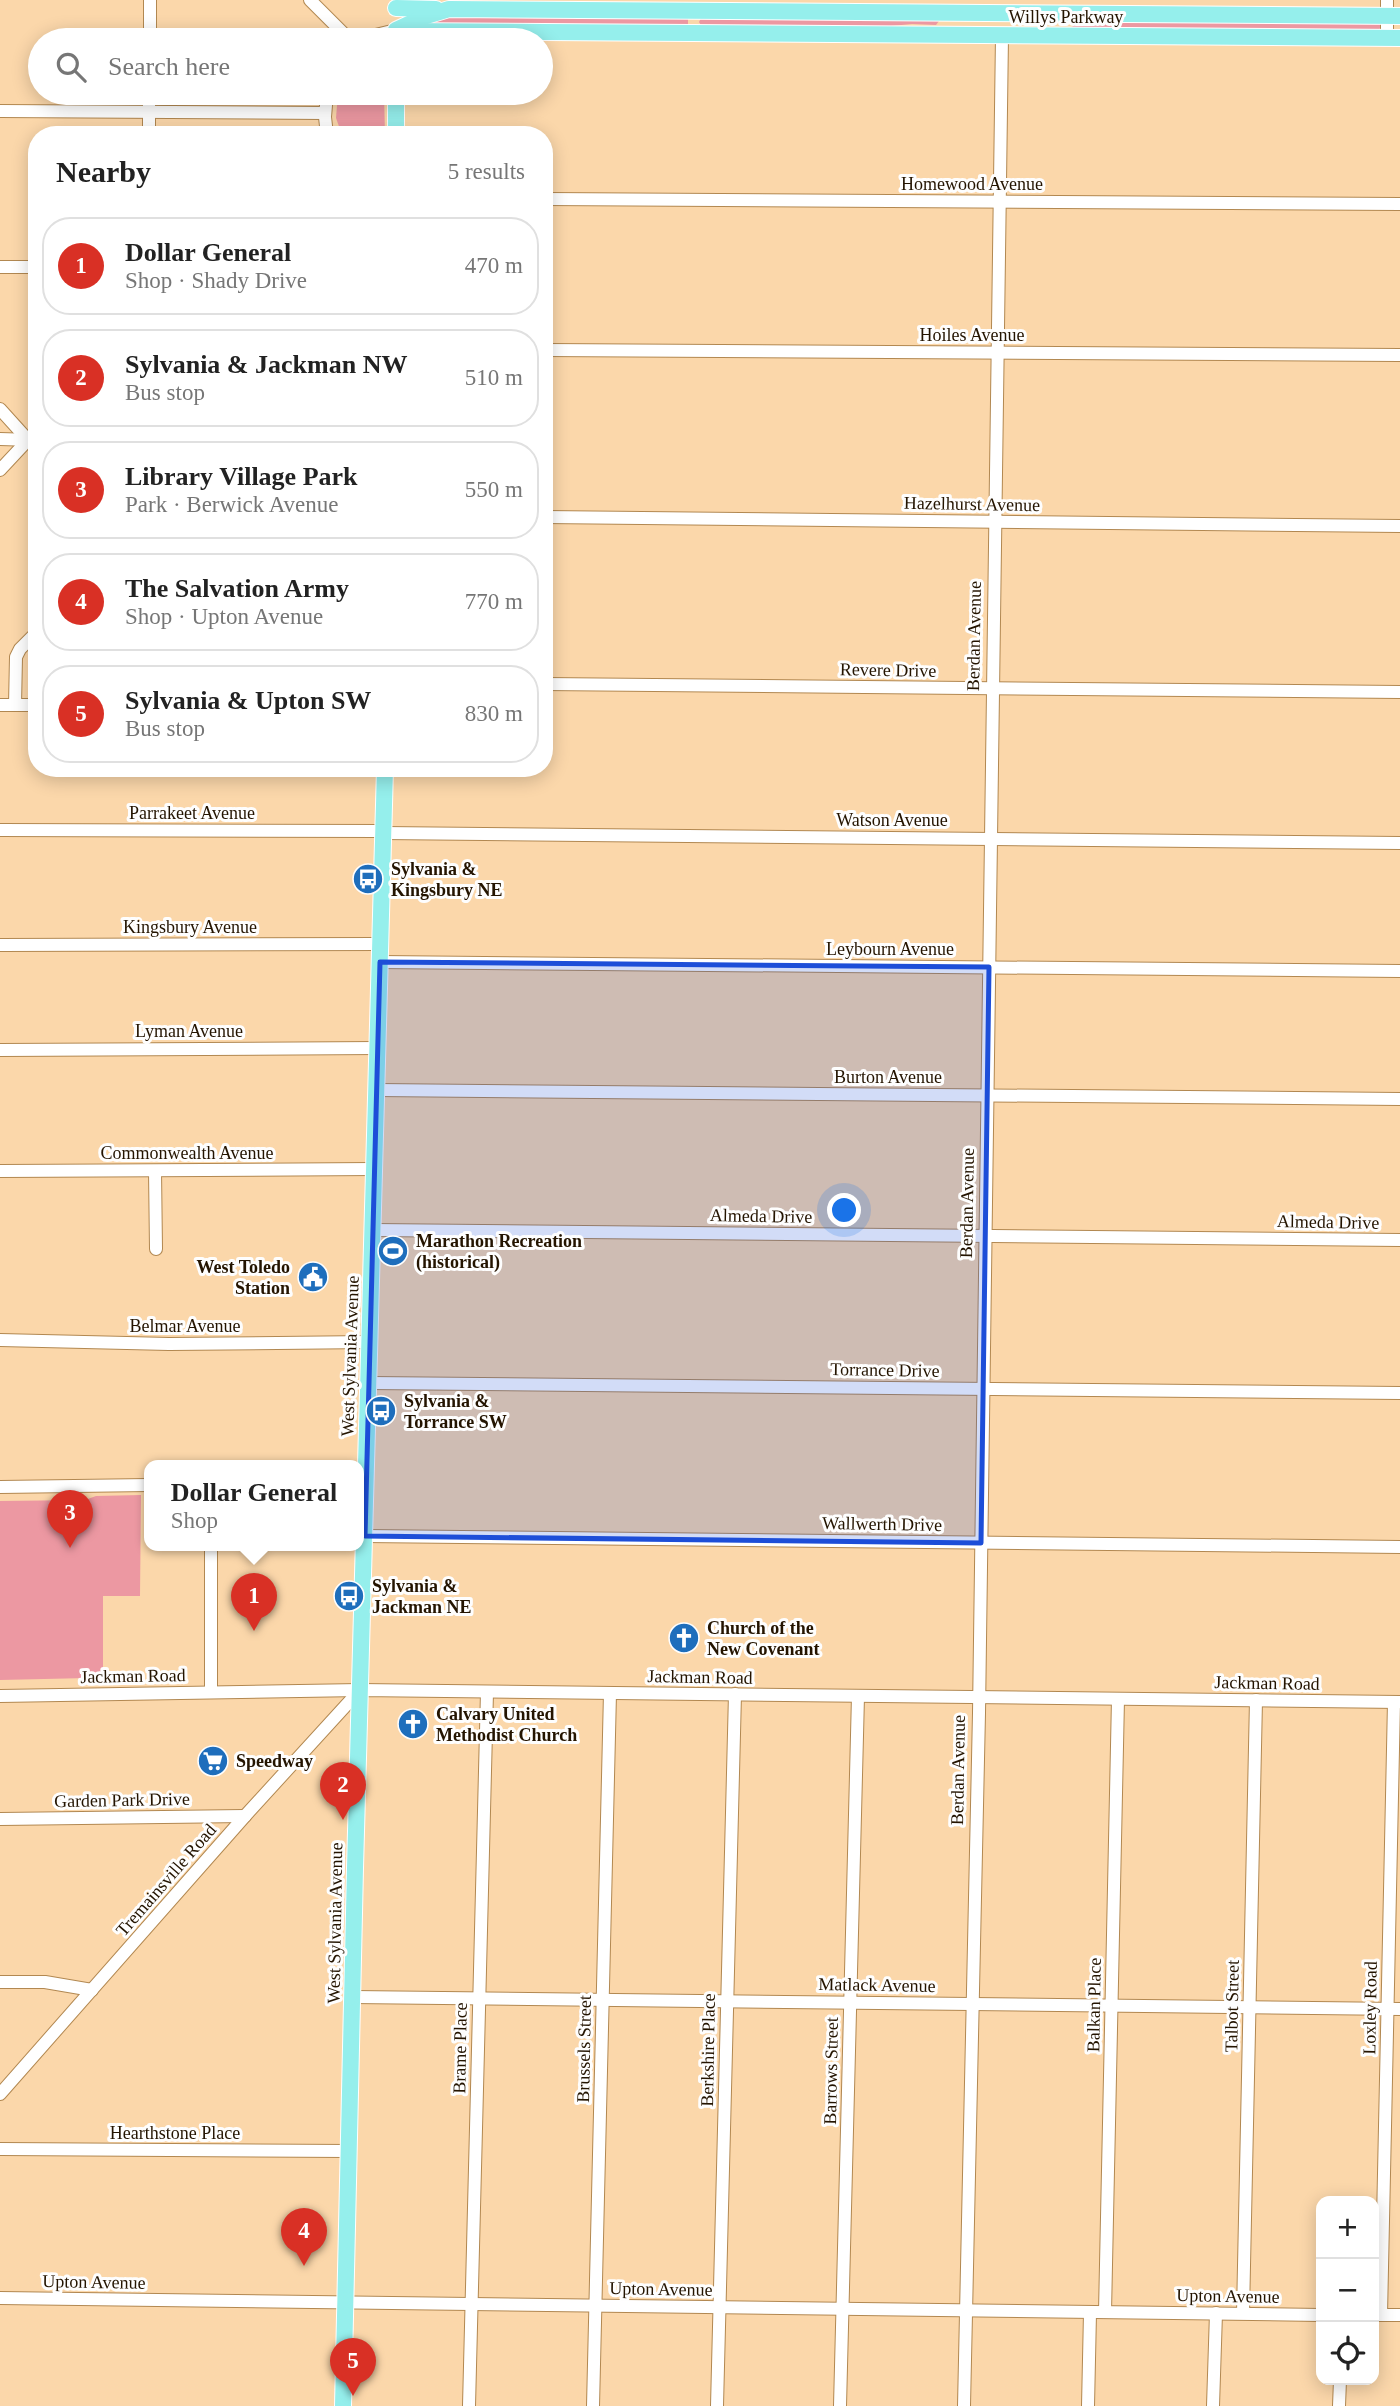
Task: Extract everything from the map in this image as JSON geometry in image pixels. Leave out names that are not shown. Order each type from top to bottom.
[{"type":"main road","points":[[396,28],[396,4],[449,9]]},
{"type":"main road","name":"Willys Parkway","points":[[407,28],[426,16],[449,9],[950,12],[1002,6],[1064,13],[1391,10]]},
{"type":"main road","name":"Berdan Avenue","points":[[1002,6],[1002,36]]},
{"type":"main road","points":[[695,11],[695,33]]},
{"type":"main road","points":[[950,12],[950,35]]},
{"type":"main road","points":[[1064,13],[1064,36]]},
{"type":"main road","name":"Willys Parkway","points":[[553,34],[1393,38]]},
{"type":"main road","points":[[396,105],[396,126]]},
{"type":"main road","name":"West Sylvania Avenue","points":[[364,1506],[385,777]]},
{"type":"main road","name":"West Sylvania Avenue","points":[[343,2406],[363,1551]]},
{"type":"street","points":[[150,0],[150,28]]},
{"type":"street","points":[[310,0],[338,28]]},
{"type":"street","points":[[1391,10],[1393,38]]},
{"type":"street","name":"Berdan Avenue","points":[[964,2406],[979,1697],[1002,36]]},
{"type":"street","points":[[149,105],[149,126]]},
{"type":"street","points":[[326,105],[327,126]]},
{"type":"street","points":[[0,111],[326,113]]},
{"type":"street","name":"Homewood Avenue","points":[[553,199],[1400,204]]},
{"type":"street","points":[[0,267],[28,267]]},
{"type":"street","name":"Hoiles Avenue","points":[[553,350],[1400,355]]},
{"type":"street","points":[[0,409],[28,436]]},
{"type":"street","points":[[0,439],[28,440]]},
{"type":"street","points":[[0,470],[28,444]]},
{"type":"street","name":"Hazelhurst Avenue","points":[[553,517],[1400,526]]},
{"type":"street","points":[[15,705],[16,657],[28,641]]},
{"type":"street","name":"Revere Drive","points":[[553,684],[1400,692]]},
{"type":"street","points":[[0,705],[28,705]]},
{"type":"street","name":"Parrakeet Avenue","points":[[0,830],[383,832]]},
{"type":"street","name":"Watson Avenue","points":[[383,832],[1400,843]]},
{"type":"street","name":"Kingsbury Avenue","points":[[0,945],[381,944]]},
{"type":"street","name":"Leybourn Avenue","points":[[380,962],[1400,971]]},
{"type":"street","name":"Lyman Avenue","points":[[0,1050],[378,1048]]},
{"type":"street","name":"Burton Avenue","points":[[377,1090],[1400,1099]]},
{"type":"street","name":"Commonwealth Avenue","points":[[0,1171],[375,1169]]},
{"type":"street","points":[[155,1171],[156,1249]]},
{"type":"street","name":"Almeda Drive","points":[[373,1230],[1400,1240]]},
{"type":"street","name":"Belmar Avenue","points":[[0,1340],[169,1344],[370,1342]]},
{"type":"street","name":"Torrance Drive","points":[[369,1383],[1400,1393]]},
{"type":"street","points":[[0,1487],[144,1485]]},
{"type":"street","name":"Wallwerth Drive","points":[[364,1531],[981,1543],[1400,1547]]},
{"type":"street","points":[[211,1551],[211,1692]]},
{"type":"street","name":"Jackman Road","points":[[0,1696],[360,1690],[1397,1702]]},
{"type":"street","name":"Tremainsville Road","points":[[0,2094],[360,1690]]},
{"type":"street","name":"Brame Place","points":[[469,2406],[487,1692]]},
{"type":"street","name":"Brussels Street","points":[[593,2406],[610,1693]]},
{"type":"street","name":"Berkshire Place","points":[[717,2406],[735,1694]]},
{"type":"street","name":"Barrows Street","points":[[840,2406],[858,1696]]},
{"type":"street","name":"Balkan Place","points":[[1105,2312],[1118,1699]]},
{"type":"street","name":"Talbot Street","points":[[1243,2313],[1256,1700]]},
{"type":"street","name":"Loxley Road","points":[[1379,2279],[1394,2009],[1397,1702]]},
{"type":"street","name":"Garden Park Drive","points":[[0,1819],[245,1816]]},
{"type":"street","points":[[0,1982],[46,1982],[92,1990]]},
{"type":"street","name":"Matlack Avenue","points":[[353,1997],[1394,2009]]},
{"type":"street","name":"Hearthstone Place","points":[[0,2149],[349,2151]]},
{"type":"street","name":"Upton Avenue","points":[[0,2298],[1316,2315]]},
{"type":"street","points":[[1088,2406],[1090,2313]]},
{"type":"street","points":[[1213,2406],[1216,2313]]},
{"type":"street","points":[[1379,2315],[1400,2315]]},
{"type":"street","points":[[1339,2406],[1340,2385]]},
{"type":"highlighted area","points":[[380,962],[989,967],[981,1543],[365,1536]]},
{"type":"shaded area","points":[[441,15],[688,17],[688,26],[417,25]]},
{"type":"shaded area","points":[[702,16],[939,21],[936,25],[912,24],[859,29],[702,27],[699,22]]},
{"type":"shaded area","points":[[1143,19],[1382,24],[1378,32],[1072,28],[1074,23]]},
{"type":"shaded area","points":[[337,105],[384,105],[385,126],[339,126],[336,118]]},
{"type":"shaded area","points":[[141,1495],[140,1596],[103,1596],[103,1682],[88,1678],[0,1680],[0,1501],[85,1500],[96,1496]]},
{"type":"place","name":"Sylvania & Kingsbury NE","points":[[368,879]]},
{"type":"place","name":"Marathon Recreation (historical)","points":[[393,1251]]},
{"type":"place","name":"West Toledo Station","points":[[313,1277]]},
{"type":"place","name":"Sylvania & Torrance SW","points":[[381,1411]]},
{"type":"place","name":"Library Village Park","points":[[70,1548]]},
{"type":"place","name":"Sylvania & Jackman NE","points":[[349,1596]]},
{"type":"place","name":"Dollar General","points":[[254,1631]]},
{"type":"place","name":"Church of the New Covenant","points":[[684,1638]]},
{"type":"place","name":"Calvary United Methodist Church","points":[[413,1724]]},
{"type":"place","name":"Speedway","points":[[213,1761]]},
{"type":"place","name":"Sylvania & Jackman NW","points":[[343,1820]]},
{"type":"place","name":"The Salvation Army","points":[[304,2266]]},
{"type":"place","name":"Sylvania & Upton SW","points":[[353,2396]]}]
